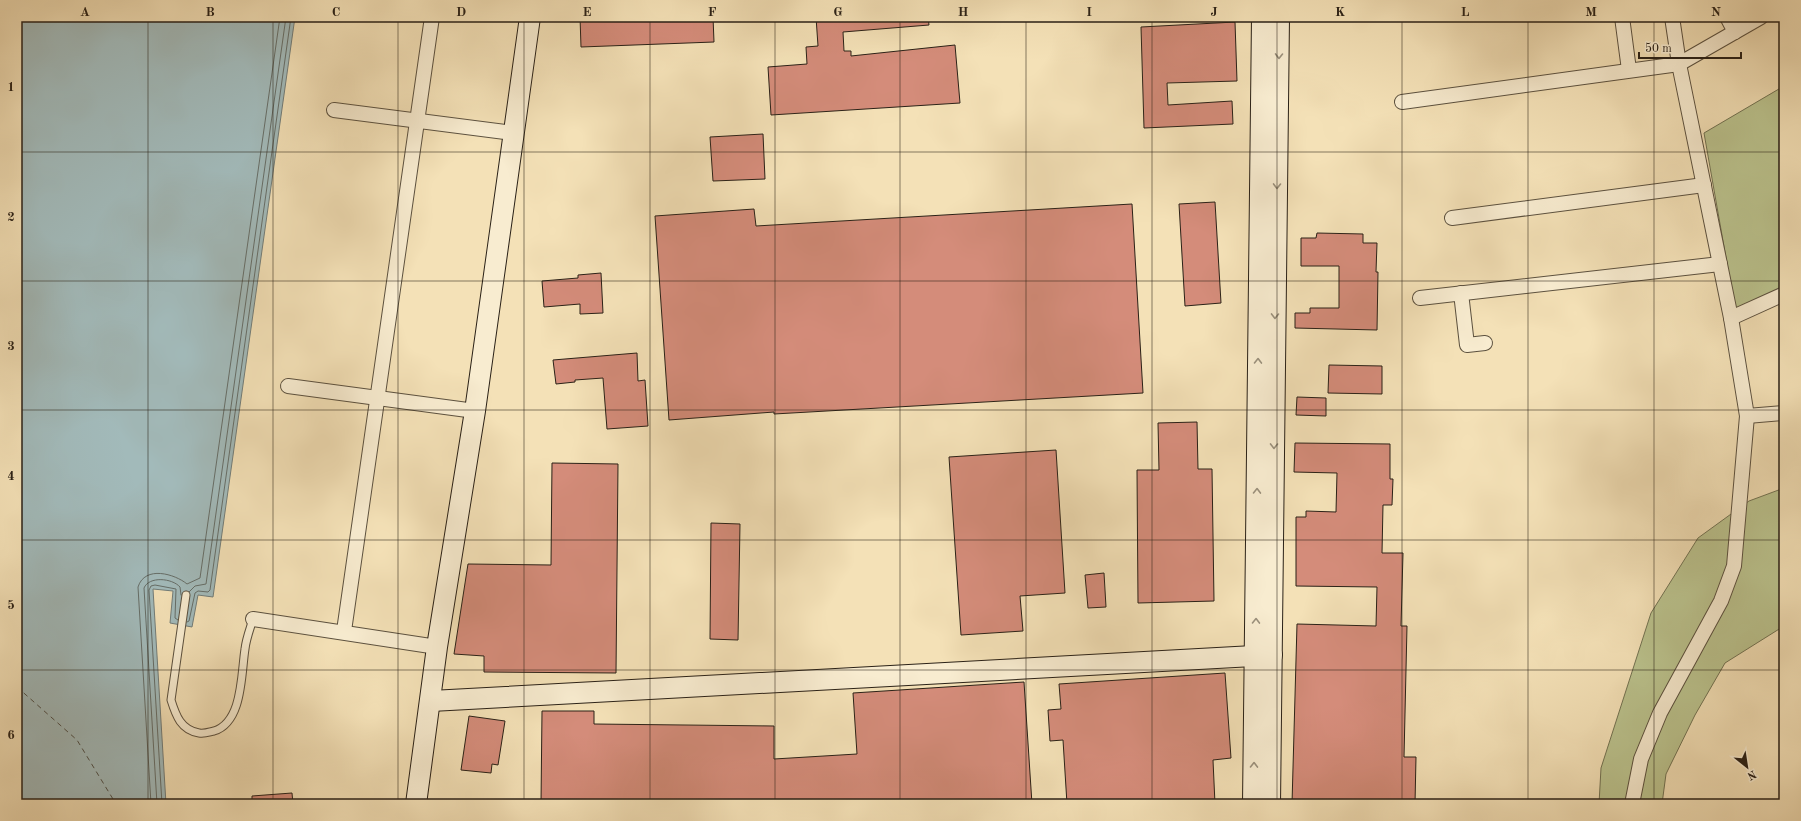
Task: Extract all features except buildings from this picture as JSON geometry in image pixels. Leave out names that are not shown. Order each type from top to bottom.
[{"type":"street","points":[[344,631],[432,17]]},
{"type":"street","points":[[416,804],[432,701],[438,647],[475,411],[530,17]]},
{"type":"street","points":[[1262,17],[1264,655],[1270,804]]},
{"type":"street","points":[[1253,804],[1264,655],[1279,17]]},
{"type":"street","points":[[1622,17],[1629,70]]},
{"type":"street","points":[[1632,804],[1641,759],[1660,713],[1721,601],[1734,566],[1746,416],[1731,318],[1679,64],[1672,17]]},
{"type":"street","points":[[1727,17],[1735,32]]},
{"type":"street","points":[[1402,102],[1679,64],[1762,17]]},
{"type":"street","points":[[334,110],[513,133]]},
{"type":"street","points":[[1452,218],[1704,185]]},
{"type":"street","points":[[1420,298],[1720,264]]},
{"type":"street","points":[[1461,294],[1467,345],[1485,343]]},
{"type":"street","points":[[1731,318],[1784,294]]},
{"type":"street","points":[[288,386],[475,411]]},
{"type":"street","points":[[1746,416],[1784,413]]},
{"type":"street","points":[[253,619],[344,631],[438,647]]},
{"type":"street","points":[[432,701],[1264,655]]},
{"type":"lane","points":[[186,595],[171,700],[176,717],[182,725],[193,732],[204,734],[220,729],[230,720],[236,709],[245,646],[253,619]]},
{"type":"green space","points":[[1784,86],[1784,287],[1735,309],[1704,133]]},
{"type":"green space","points":[[1784,488],[1784,626],[1725,663],[1695,715],[1666,774],[1662,804],[1599,804],[1601,768],[1651,613],[1698,538],[1749,501]]},
{"type":"water","points":[[17,17],[295,17],[213,597],[198,595],[192,627],[170,623],[173,591],[153,589],[166,804],[17,804]]},
{"type":"ferry route","points":[[17,687],[77,740],[116,804]]}]
